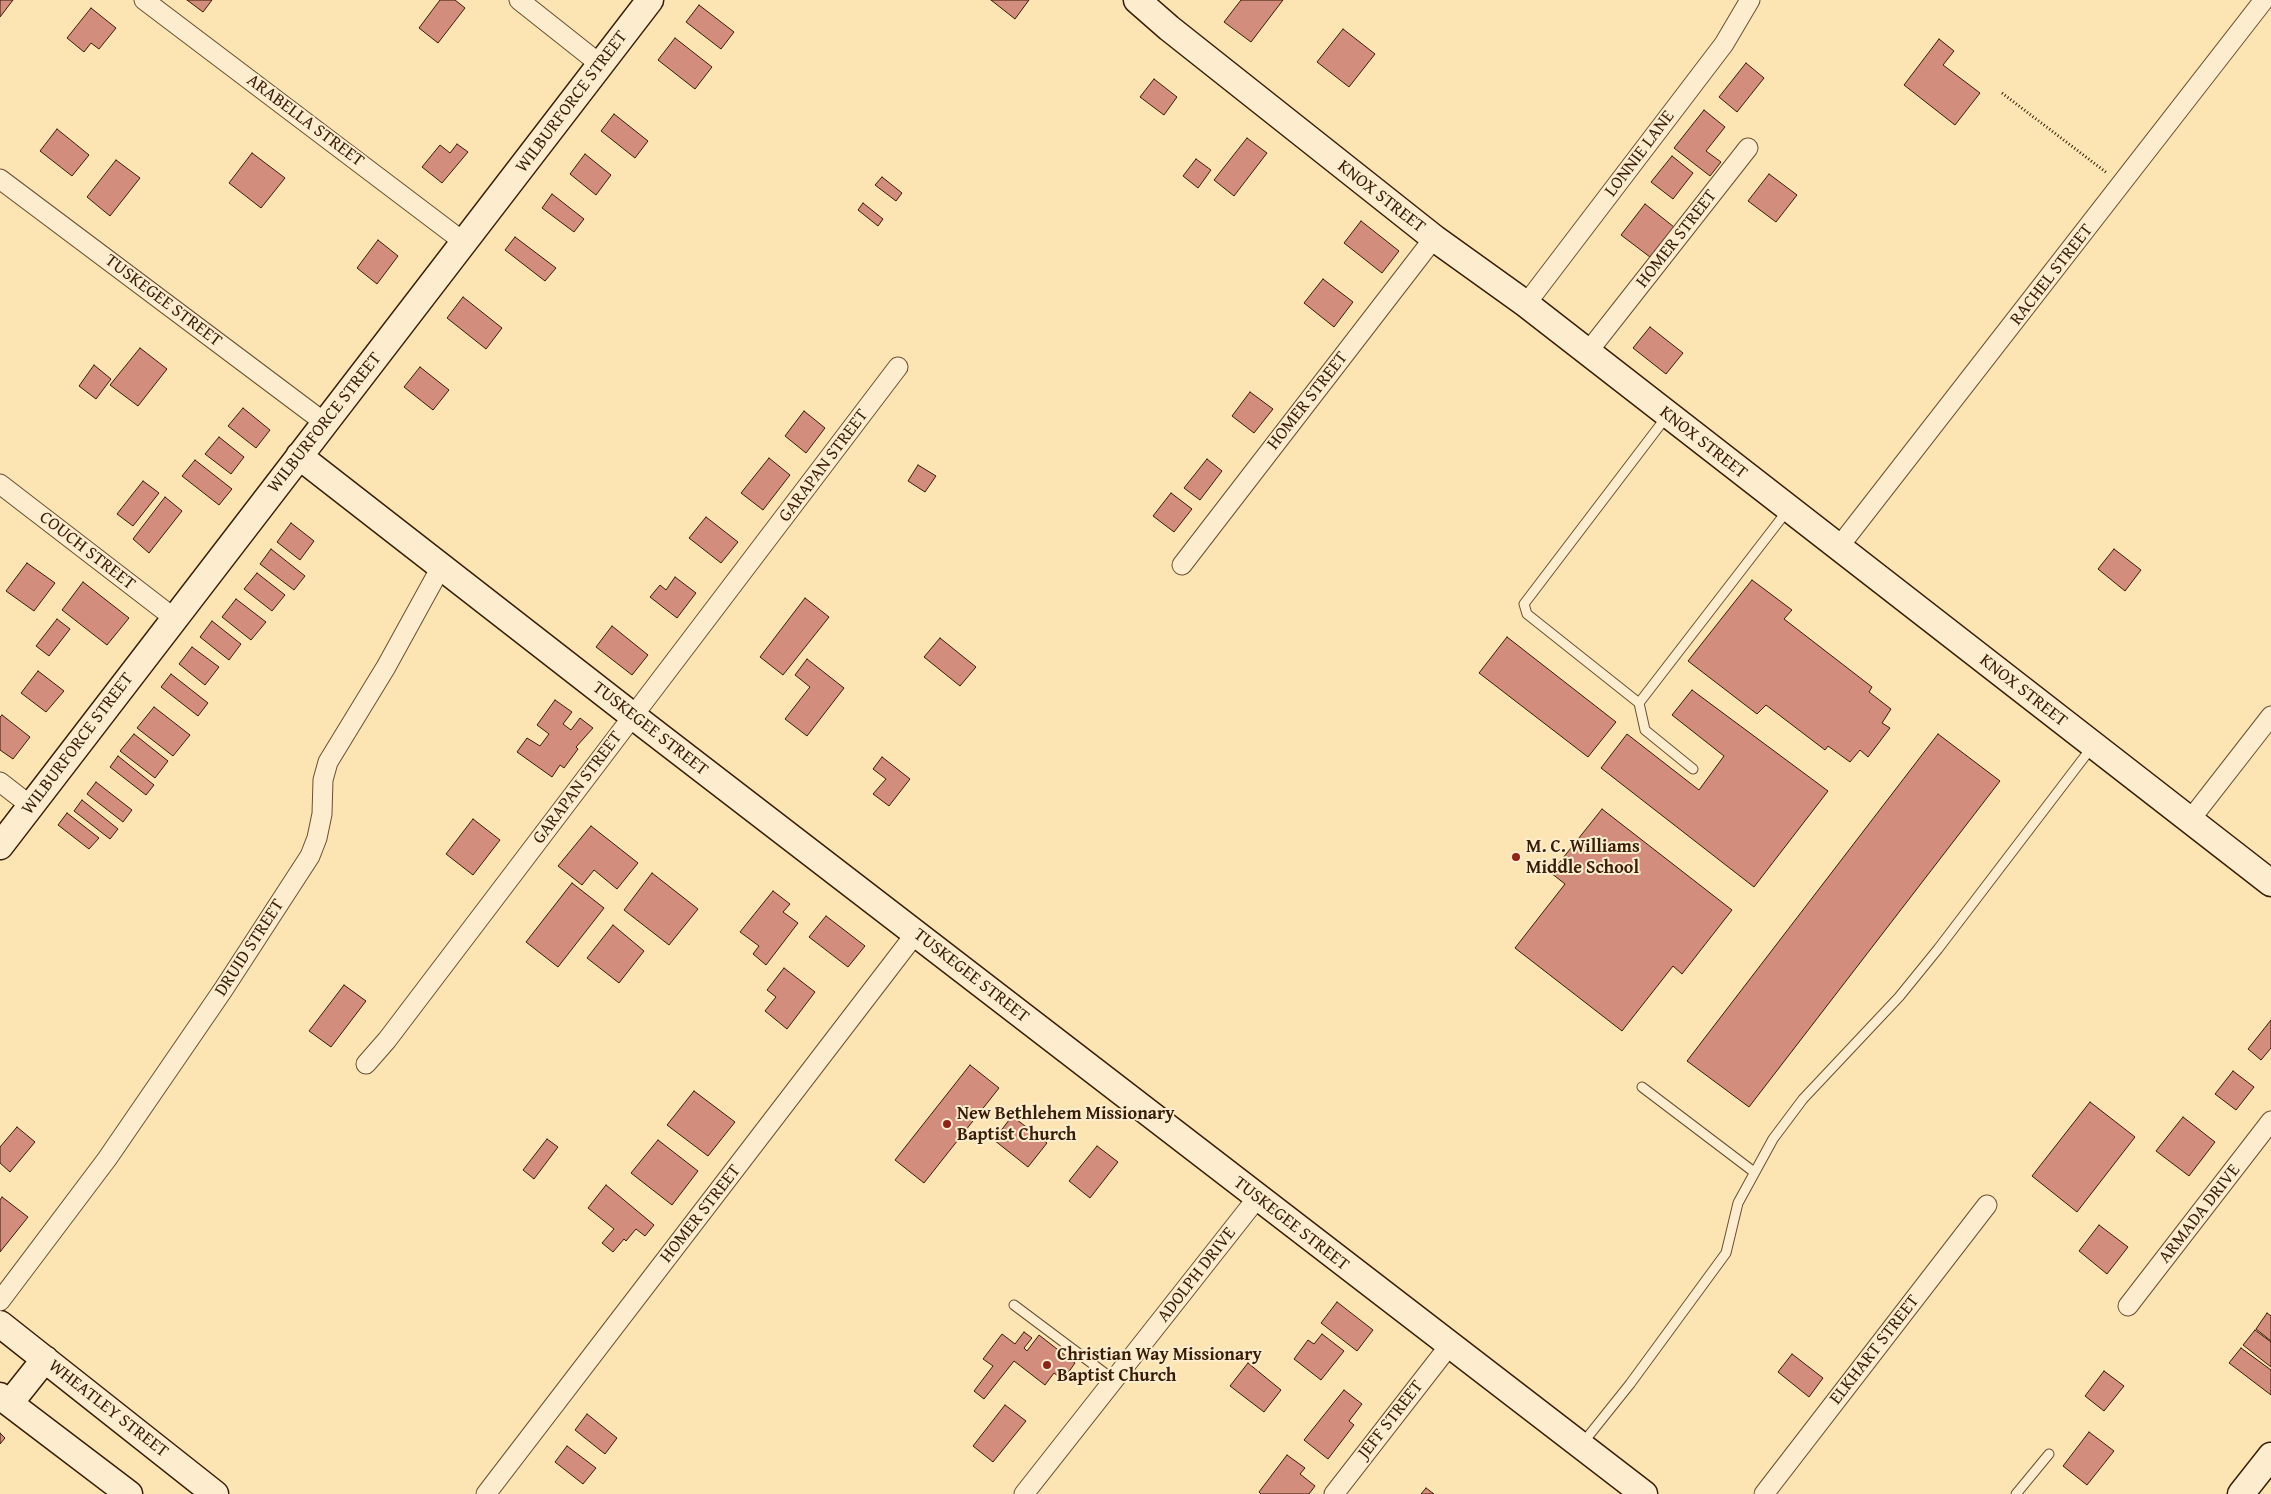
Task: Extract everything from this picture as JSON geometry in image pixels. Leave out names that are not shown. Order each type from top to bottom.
[{"type":"street","name":"ARABELLA STREET","points":[[144,0],[465,243]]},
{"type":"street","points":[[519,0],[601,65]]},
{"type":"street","name":"WILBURFORCE STREET","points":[[0,846],[650,0]]},
{"type":"street","name":"KNOX STREET","points":[[1137,0],[1169,28],[1434,238],[1526,304],[1788,510],[2271,883]]},
{"type":"street","name":"LONNIE LANE","points":[[1526,304],[1724,44],[1750,0]]},
{"type":"street","name":"RACHEL STREET","points":[[1838,548],[2264,0]]},
{"type":"street","name":"HOMER STREET","points":[[1587,353],[1748,148]]},
{"type":"street","name":"TUSKEGEE STREET","points":[[0,179],[325,423]]},
{"type":"street","name":"HOMER STREET","points":[[1182,564],[1434,238]]},
{"type":"street","name":"GARAPAN STREET","points":[[366,1064],[387,1040],[898,367]]},
{"type":"street","name":"TUSKEGEE STREET","points":[[299,456],[1448,1346],[1644,1494]]},
{"type":"street","name":"COUCH STREET","points":[[0,484],[174,618]]},
{"type":"street","name":"DRUID STREET","points":[[0,1301],[108,1159],[223,990],[310,856],[317,838],[322,814],[324,780],[328,762],[386,667],[441,567]]},
{"type":"street","points":[[2190,820],[2271,716]]},
{"type":"street","points":[[0,782],[31,806]]},
{"type":"street","name":"HOMER STREET","points":[[486,1494],[916,933]]},
{"type":"street","name":"ARMADA DRIVE","points":[[2128,1306],[2271,1122]]},
{"type":"street","name":"ADOLPH DRIVE","points":[[1024,1494],[1258,1198]]},
{"type":"street","name":"ELKHART STREET","points":[[1764,1494],[1987,1205]]},
{"type":"street","name":"WHEATLEY STREET","points":[[0,1324],[215,1494]]},
{"type":"street","name":"JEFF STREET","points":[[1334,1494],[1448,1346]]},
{"type":"street","points":[[44,1360],[5,1399],[129,1494]]},
{"type":"street","points":[[2241,1494],[2271,1456]]},
{"type":"lane","points":[[1667,415],[1524,604],[1527,614],[1639,703],[1645,730],[1693,769]]},
{"type":"lane","points":[[1639,703],[1788,510]]},
{"type":"lane","points":[[1580,1446],[1630,1384],[1726,1253],[1738,1203],[1773,1139],[1802,1100],[1899,997],[2094,746]]},
{"type":"lane","points":[[1642,1087],[1754,1172]]},
{"type":"lane","points":[[1014,1305],[1114,1380]]},
{"type":"lane","points":[[2016,1494],[2049,1454]]},
{"type":"path","points":[[2002,93],[2122,185]]},
{"type":"building","points":[[0,0],[13,0],[0,17]]},
{"type":"building","points":[[187,0],[212,0],[203,12]]},
{"type":"building","points":[[440,0],[455,0],[465,8],[438,43],[419,28]]},
{"type":"building","points":[[991,0],[1029,0],[1015,19]]},
{"type":"building","points":[[1241,0],[1283,0],[1251,42],[1224,22]]},
{"type":"building","points":[[699,5],[734,32],[721,49],[686,22]]},
{"type":"building","points":[[91,8],[116,28],[99,49],[91,43],[84,52],[67,38]]},
{"type":"building","points":[[1343,29],[1375,54],[1349,87],[1317,62]]},
{"type":"building","points":[[675,38],[712,67],[695,89],[658,60]]},
{"type":"building","points":[[1939,39],[1954,51],[1943,65],[1980,93],[1955,125],[1904,85]]},
{"type":"building","points":[[1746,63],[1764,78],[1737,112],[1719,97]]},
{"type":"building","points":[[1154,79],[1177,97],[1164,115],[1140,97]]},
{"type":"building","points":[[1704,110],[1725,127],[1706,151],[1721,162],[1710,176],[1674,148]]},
{"type":"building","points":[[614,114],[648,141],[635,158],[601,131]]},
{"type":"building","points":[[57,129],[89,155],[72,176],[40,151]]},
{"type":"building","points":[[1247,138],[1267,153],[1234,196],[1214,180]]},
{"type":"building","points":[[457,144],[468,152],[442,183],[422,167],[440,145],[450,153]]},
{"type":"building","points":[[252,153],[285,178],[261,208],[229,183]]},
{"type":"building","points":[[585,154],[611,175],[596,195],[570,174]]},
{"type":"building","points":[[1672,156],[1693,173],[1673,199],[1651,182]]},
{"type":"building","points":[[1196,159],[1211,170],[1198,188],[1183,176]]},
{"type":"building","points":[[116,160],[140,178],[110,216],[87,197]]},
{"type":"building","points":[[1769,174],[1797,195],[1776,222],[1748,201]]},
{"type":"building","points":[[882,177],[902,193],[896,201],[875,185]]},
{"type":"building","points":[[552,194],[584,219],[574,232],[542,208]]},
{"type":"building","points":[[863,203],[883,219],[878,226],[858,210]]},
{"type":"building","points":[[1645,204],[1674,227],[1650,257],[1621,235]]},
{"type":"building","points":[[1361,221],[1399,251],[1382,273],[1344,243]]},
{"type":"building","points":[[515,237],[556,268],[545,281],[505,250]]},
{"type":"building","points":[[378,240],[398,256],[377,284],[357,268]]},
{"type":"building","points":[[1323,279],[1353,302],[1334,327],[1304,303]]},
{"type":"building","points":[[463,297],[502,328],[486,349],[447,318]]},
{"type":"building","points":[[1650,327],[1683,353],[1666,374],[1633,348]]},
{"type":"building","points":[[140,348],[167,369],[138,406],[110,385]]},
{"type":"building","points":[[94,365],[111,379],[96,399],[79,386]]},
{"type":"building","points":[[420,367],[449,390],[433,410],[404,387]]},
{"type":"building","points":[[1250,392],[1273,409],[1254,433],[1232,416]]},
{"type":"building","points":[[243,408],[270,430],[256,448],[228,426]]},
{"type":"building","points":[[804,411],[825,428],[806,453],[785,436]]},
{"type":"building","points":[[219,437],[244,457],[231,474],[205,454]]},
{"type":"building","points":[[769,458],[790,475],[763,510],[741,493]]},
{"type":"building","points":[[1207,459],[1222,471],[1200,500],[1184,488]]},
{"type":"building","points":[[195,460],[232,489],[219,505],[182,476]]},
{"type":"building","points":[[918,465],[936,476],[925,492],[908,481]]},
{"type":"building","points":[[143,481],[159,493],[133,526],[117,514]]},
{"type":"building","points":[[1171,493],[1192,509],[1174,532],[1153,516]]},
{"type":"building","points":[[165,497],[182,511],[149,553],[133,539]]},
{"type":"building","points":[[706,517],[738,542],[721,563],[689,538]]},
{"type":"building","points":[[291,523],[314,541],[300,560],[277,542]]},
{"type":"building","points":[[271,549],[305,576],[294,590],[260,564]]},
{"type":"building","points":[[2114,549],[2141,570],[2125,591],[2098,569]]},
{"type":"building","points":[[27,563],[55,583],[34,611],[6,591]]},
{"type":"building","points":[[257,573],[285,595],[272,611],[244,589]]},
{"type":"building","points":[[675,577],[696,593],[677,618],[650,597],[660,585],[666,590]]},
{"type":"building","points":[[1752,580],[1792,610],[1784,619],[1872,687],[1869,692],[1891,709],[1882,723],[1890,728],[1868,757],[1860,750],[1850,762],[1828,746],[1825,750],[1766,705],[1757,714],[1688,661]]},
{"type":"building","points":[[83,582],[129,618],[107,645],[62,610]]},
{"type":"building","points":[[805,598],[829,617],[783,675],[760,657]]},
{"type":"building","points":[[236,599],[266,622],[251,640],[222,617]]},
{"type":"building","points":[[57,619],[70,629],[49,656],[36,646]]},
{"type":"building","points":[[212,621],[241,644],[229,660],[200,637]]},
{"type":"building","points":[[612,626],[648,655],[632,675],[596,647]]},
{"type":"building","points":[[1507,637],[1616,722],[1588,757],[1479,673]]},
{"type":"building","points":[[940,638],[976,667],[960,686],[924,657]]},
{"type":"building","points":[[192,647],[219,667],[205,685],[179,664]]},
{"type":"building","points":[[807,659],[844,688],[807,736],[785,719],[810,687],[795,675]]},
{"type":"building","points":[[38,671],[64,691],[46,712],[21,693]]},
{"type":"building","points":[[171,674],[208,703],[198,716],[161,687]]},
{"type":"building","points":[[1692,690],[1828,791],[1754,887],[1601,768],[1627,734],[1699,790],[1724,756],[1672,715]]},
{"type":"building","points":[[555,700],[572,712],[563,724],[571,730],[580,718],[593,728],[576,747],[578,749],[564,768],[560,765],[552,777],[517,752],[527,738],[540,746],[549,734],[537,725]]},
{"type":"building","points":[[154,707],[190,735],[173,756],[137,728]]},
{"type":"building","points":[[2,715],[30,737],[13,759],[0,750],[0,717]]},
{"type":"building","points":[[134,734],[168,761],[155,778],[120,751]]},
{"type":"building","points":[[1938,734],[2000,781],[1749,1107],[1687,1061]]},
{"type":"building","points":[[118,756],[154,785],[146,795],[110,767]]},
{"type":"building","points":[[882,757],[910,779],[889,806],[873,794],[886,779],[873,769]]},
{"type":"building","points":[[96,782],[132,810],[123,822],[87,794]]},
{"type":"building","points":[[82,800],[118,829],[110,839],[74,811]]},
{"type":"building","points":[[1602,809],[1732,910],[1682,974],[1673,966],[1622,1031],[1515,948],[1565,884],[1551,873]]},
{"type":"building","points":[[67,813],[99,838],[89,849],[58,825]]},
{"type":"building","points":[[473,819],[500,840],[473,875],[446,854]]},
{"type":"building","points":[[591,826],[638,863],[617,889],[594,870],[582,885],[558,866]]},
{"type":"building","points":[[652,873],[698,909],[669,945],[624,910]]},
{"type":"building","points":[[572,883],[604,908],[558,967],[526,942]]},
{"type":"building","points":[[773,891],[790,904],[783,912],[798,923],[766,965],[753,954],[759,946],[740,932]]},
{"type":"building","points":[[826,916],[865,946],[848,967],[809,937]]},
{"type":"building","points":[[613,925],[644,951],[619,983],[587,958]]},
{"type":"building","points":[[784,968],[815,992],[787,1029],[765,1011],[776,997],[767,990]]},
{"type":"building","points":[[344,985],[366,1001],[331,1047],[309,1031]]},
{"type":"building","points":[[2271,1020],[2271,1048],[2261,1060],[2248,1049]]},
{"type":"building","name":"New Bethlehem Missionary Baptist Church","points":[[970,1065],[999,1088],[924,1183],[895,1160]]},
{"type":"building","points":[[2233,1071],[2254,1087],[2236,1110],[2215,1094]]},
{"type":"building","points":[[694,1091],[735,1122],[708,1156],[667,1125]]},
{"type":"building","points":[[2090,1102],[2135,1137],[2077,1212],[2032,1176]]},
{"type":"building","points":[[1012,1116],[1047,1143],[1028,1167],[994,1140]]},
{"type":"building","points":[[2183,1117],[2215,1142],[2189,1176],[2156,1151]]},
{"type":"building","points":[[17,1127],[35,1142],[10,1172],[0,1163],[0,1147]]},
{"type":"building","points":[[547,1139],[558,1147],[534,1179],[523,1170]]},
{"type":"building","points":[[658,1140],[698,1171],[672,1205],[631,1173]]},
{"type":"building","points":[[1097,1146],[1118,1162],[1090,1198],[1069,1181]]},
{"type":"building","points":[[606,1185],[654,1225],[645,1236],[636,1229],[613,1252],[602,1243],[614,1229],[588,1208]]},
{"type":"building","points":[[2,1197],[28,1217],[0,1252],[0,1200]]},
{"type":"building","points":[[2099,1225],[2128,1247],[2107,1274],[2079,1251]]},
{"type":"building","points":[[1337,1302],[1373,1330],[1357,1351],[1321,1323]]},
{"type":"building","points":[[2267,1313],[2271,1316],[2271,1341],[2256,1329]]},
{"type":"building","points":[[2255,1330],[2271,1342],[2271,1367],[2243,1345]]},
{"type":"building","name":"Christian Way Missionary Baptist Church","points":[[1024,1332],[1032,1338],[1024,1348],[1027,1351],[1039,1335],[1075,1363],[1063,1380],[1054,1373],[1045,1385],[1014,1361],[984,1399],[974,1391],[993,1366],[983,1359],[1002,1334],[1015,1344]]},
{"type":"building","points":[[1322,1334],[1344,1351],[1321,1380],[1294,1359],[1308,1340],[1314,1344]]},
{"type":"building","points":[[2241,1348],[2271,1370],[2271,1395],[2229,1363]]},
{"type":"building","points":[[1792,1354],[1823,1378],[1809,1397],[1778,1372]]},
{"type":"building","points":[[1248,1363],[1281,1390],[1264,1412],[1230,1386]]},
{"type":"building","points":[[2104,1371],[2124,1386],[2104,1411],[2085,1396]]},
{"type":"building","points":[[1344,1390],[1362,1404],[1349,1421],[1354,1425],[1328,1459],[1304,1440]]},
{"type":"building","points":[[1005,1405],[1026,1421],[993,1462],[973,1446]]},
{"type":"building","points":[[587,1414],[617,1438],[605,1454],[575,1430]]},
{"type":"building","points":[[2089,1432],[2114,1451],[2087,1485],[2063,1466]]},
{"type":"building","points":[[0,1433],[5,1438],[0,1444]]},
{"type":"building","points":[[567,1446],[596,1468],[583,1484],[555,1462]]},
{"type":"building","points":[[1287,1455],[1305,1468],[1300,1474],[1315,1486],[1309,1494],[1261,1494],[1259,1492]]},
{"type":"building","points":[[1426,1488],[1434,1494],[1421,1494]]},
{"type":"place","name":"M. C. Williams Middle School","points":[[1516,857]]},
{"type":"place","name":"New Bethlehem Missionary Baptist Church","points":[[947,1124]]},
{"type":"place","name":"Christian Way Missionary Baptist Church","points":[[1047,1365]]}]
